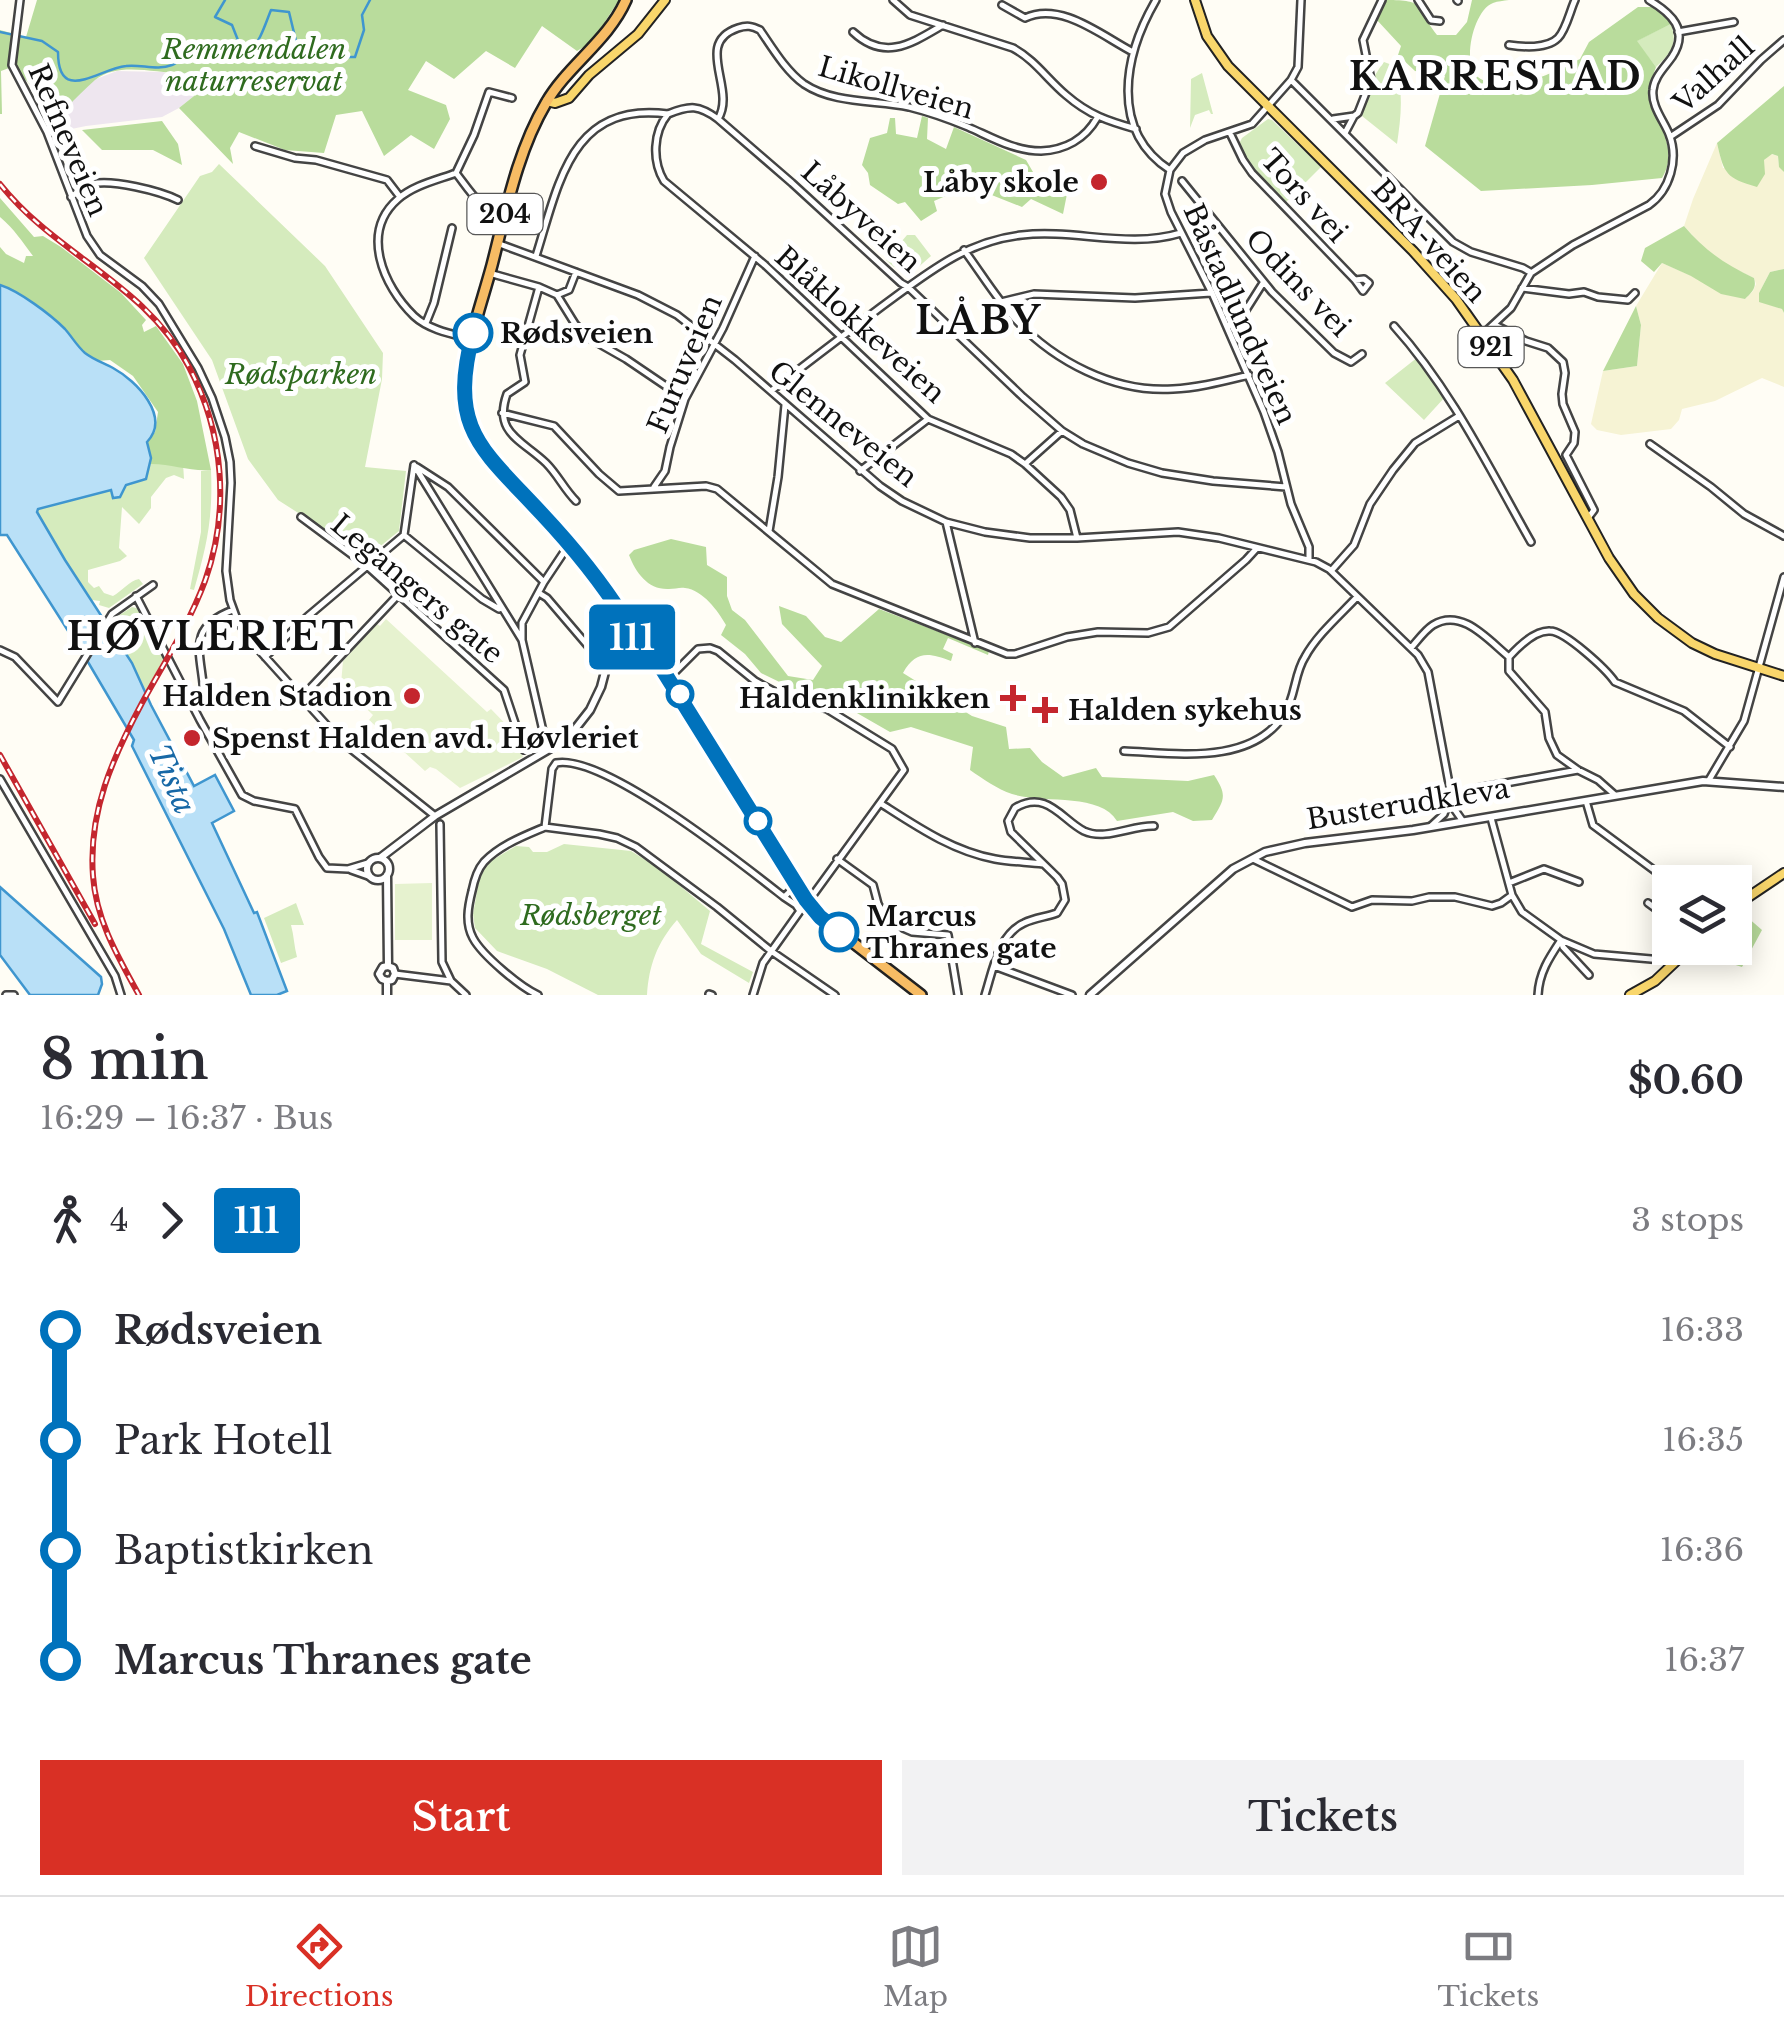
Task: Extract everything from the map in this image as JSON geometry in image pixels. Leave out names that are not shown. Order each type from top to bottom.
[{"type":"highway","name":"204","points":[[626,0],[610,28],[550,96],[532,128],[504,216],[465,367],[468,418],[477,440],[502,474],[544,516],[624,618],[638,619],[639,632],[806,900],[824,920],[921,995]]},
{"type":"highway","points":[[624,618],[620,622],[622,632],[632,637],[639,632]]},
{"type":"main road","points":[[550,96],[555,104],[566,100],[638,34],[665,0]]},
{"type":"main road","name":"BRA-veien","points":[[1196,0],[1200,20],[1216,51],[1456,299],[1531,411],[1623,579],[1658,618],[1692,643],[1784,676]]},
{"type":"main road","points":[[1752,895],[1784,873]]},
{"type":"main road","points":[[1630,995],[1647,992],[1674,965]]},
{"type":"street","name":"Refneveien","points":[[20,0],[14,70],[47,132],[92,246],[158,304],[180,336],[212,398],[230,462],[226,571],[233,610],[246,635],[341,741],[438,820]]},
{"type":"street","points":[[893,0],[910,15],[994,40],[1028,56],[1064,93],[1098,118],[1136,130]]},
{"type":"street","points":[[1156,0],[1134,52],[1126,92],[1146,152],[1170,170]]},
{"type":"street","points":[[1300,0],[1298,66],[1291,80],[1454,242],[1531,273]]},
{"type":"street","points":[[1345,133],[1371,80],[1363,40],[1382,0]]},
{"type":"street","points":[[1418,0],[1430,20],[1440,21]]},
{"type":"street","points":[[1509,45],[1523,47],[1558,38],[1576,0]]},
{"type":"street","points":[[1482,335],[1511,308],[1531,273],[1550,258],[1657,199],[1666,186],[1673,154],[1652,94],[1657,77],[1678,46],[1678,32],[1671,15],[1649,0]]},
{"type":"street","points":[[1002,5],[1025,18],[1037,12],[1055,13],[1134,52]]},
{"type":"street","points":[[1678,32],[1734,22]]},
{"type":"street","points":[[853,32],[861,40],[892,48],[905,46],[943,25]]},
{"type":"street","name":"Likollveien","points":[[718,119],[725,102],[717,44],[724,35],[746,26],[760,30],[789,70],[819,92],[912,108],[1014,147],[1045,151],[1064,146],[1082,139],[1098,118]]},
{"type":"street","name":"Valhall","points":[[1670,138],[1718,105],[1784,40]]},
{"type":"street","name":"Båstadlundveien","points":[[1291,80],[1252,124],[1183,153],[1170,170],[1166,194],[1274,438],[1286,487],[1309,547],[1309,560]]},
{"type":"street","points":[[472,338],[437,330],[415,317],[384,274],[378,252],[378,228],[400,197],[456,173],[474,136],[488,92],[512,98]]},
{"type":"street","points":[[536,256],[566,167],[591,130],[619,116],[668,114],[690,107],[718,119]]},
{"type":"street","name":"Blåklokkeveien","points":[[668,114],[660,123],[657,139],[660,176],[754,256],[928,419],[1013,455],[1025,464],[1062,497],[1070,510],[1077,538]]},
{"type":"street","points":[[1331,119],[1354,116]]},
{"type":"street","name":"Låbyveien","points":[[718,119],[900,283],[908,286],[1062,431],[1097,451],[1162,474],[1286,487]]},
{"type":"street","name":"Tors vei","points":[[1230,133],[1252,173],[1355,280]]},
{"type":"street","points":[[256,146],[386,180],[400,197]]},
{"type":"street","points":[[456,173],[482,207],[504,216]]},
{"type":"street","name":"Odins vei","points":[[1182,181],[1272,292],[1335,353],[1351,362],[1362,354]]},
{"type":"street","points":[[71,197],[89,184],[102,183],[162,193],[178,200]]},
{"type":"street","points":[[426,324],[452,228]]},
{"type":"street","points":[[771,391],[908,286],[964,250],[1027,234],[1152,240],[1182,233]]},
{"type":"street","name":"Glenneveien","points":[[497,242],[677,314],[860,470],[902,501],[946,522],[1030,538],[1178,532],[1309,560]]},
{"type":"street","points":[[964,250],[1022,326],[1048,349],[1092,374],[1160,390],[1249,376]]},
{"type":"street","name":"Furuveien","points":[[654,488],[665,471],[686,400],[754,256]]},
{"type":"street","points":[[489,273],[557,294],[569,290],[576,272]]},
{"type":"street","points":[[1227,327],[1244,313],[1264,282]]},
{"type":"street","points":[[538,287],[520,354],[525,382],[507,394],[502,413],[512,436],[544,461],[576,501]]},
{"type":"street","points":[[1522,288],[1628,300],[1636,293]]},
{"type":"street","points":[[557,294],[588,338],[686,400]]},
{"type":"street","points":[[1001,302],[1034,294],[1135,298],[1212,294]]},
{"type":"street","points":[[1495,325],[1548,348],[1562,362],[1563,404],[1575,432],[1574,443],[1566,455],[1594,510],[1588,518]]},
{"type":"street","points":[[1394,326],[1420,355],[1460,416],[1532,542]]},
{"type":"street","points":[[769,531],[785,405]]},
{"type":"street","points":[[502,413],[554,426],[619,490],[706,486],[718,489],[832,584],[1007,654],[1082,634],[1148,633],[1169,627],[1257,548]]},
{"type":"street","points":[[1331,571],[1354,545],[1370,504],[1393,470],[1415,444],[1460,416]]},
{"type":"street","points":[[860,470],[928,419]]},
{"type":"street","points":[[1025,464],[1062,431]]},
{"type":"street","points":[[1650,444],[1744,514],[1784,536]]},
{"type":"street","points":[[414,465],[448,487],[544,582]]},
{"type":"street","points":[[264,656],[404,535],[414,465]]},
{"type":"street","points":[[414,465],[522,640]]},
{"type":"street","name":"Legangers gate","points":[[301,518],[367,566],[504,690],[524,750]]},
{"type":"street","points":[[946,522],[974,643]]},
{"type":"street","points":[[404,535],[482,599],[502,610]]},
{"type":"street","points":[[543,731],[522,640],[524,618],[568,546]]},
{"type":"street","points":[[1309,560],[1331,571],[1424,664],[1450,794],[1462,820]]},
{"type":"street","points":[[1709,780],[1744,721],[1784,577]]},
{"type":"street","points":[[0,650],[15,657],[58,702],[109,618],[153,584]]},
{"type":"street","points":[[538,592],[594,653]]},
{"type":"street","points":[[302,697],[400,594]]},
{"type":"street","points":[[136,596],[242,795],[295,809],[322,864],[331,870],[348,869],[380,858],[568,738],[596,700],[612,649],[622,632]]},
{"type":"street","points":[[1124,751],[1201,754],[1235,748],[1259,738],[1282,719],[1309,650],[1356,598]]},
{"type":"street","points":[[194,708],[204,699],[199,653],[202,632],[215,618],[233,610]]},
{"type":"street","points":[[1410,648],[1430,627],[1450,620],[1467,624],[1509,658]]},
{"type":"street","points":[[1614,795],[1558,755],[1552,747],[1544,712],[1509,671],[1509,658],[1516,648],[1537,634],[1547,630],[1558,632],[1615,682],[1684,710],[1730,747]]},
{"type":"street","points":[[669,678],[698,649],[710,648],[775,692],[827,709],[892,749],[904,770],[806,900]]},
{"type":"street","points":[[545,828],[553,766],[566,762],[616,779],[663,808],[796,904],[800,911],[771,950],[754,995]]},
{"type":"street","points":[[1478,788],[1578,770]]},
{"type":"street","points":[[0,779],[116,976],[121,995]]},
{"type":"street","name":"Busterudkleva","points":[[1090,995],[1216,883],[1250,858],[1290,845],[1709,780],[1784,787]]},
{"type":"street","points":[[1430,826],[1444,814],[1450,794]]},
{"type":"street","points":[[1586,800],[1591,821],[1597,828],[1652,870]]},
{"type":"street","points":[[880,803],[959,848],[992,858],[1043,864]]},
{"type":"street","points":[[984,995],[1010,933],[1022,924],[1057,913],[1064,905],[1062,884],[1009,828],[1012,812],[1022,804],[1054,808],[1082,830],[1094,834],[1154,826]]},
{"type":"street","points":[[1490,815],[1512,895],[1522,912],[1561,940],[1594,954],[1652,958]]},
{"type":"street","points":[[438,820],[442,958],[451,981],[466,995]]},
{"type":"street","points":[[538,995],[514,980],[480,948],[467,915],[478,871],[485,860],[502,847],[545,828],[600,834],[636,848],[835,995]]},
{"type":"street","points":[[388,966],[388,896],[384,878],[399,843]]},
{"type":"street","points":[[380,858],[388,865]]},
{"type":"street","points":[[1250,858],[1352,907],[1372,900],[1412,901],[1428,896],[1455,897],[1492,906],[1512,895]]},
{"type":"street","points":[[838,859],[873,885],[889,922],[912,932],[948,935],[958,995]]},
{"type":"street","points":[[368,862],[368,876]]},
{"type":"street","points":[[348,869],[384,878]]},
{"type":"street","points":[[1509,883],[1544,869],[1579,882]]},
{"type":"street","points":[[784,896],[797,886]]},
{"type":"street","points":[[1561,940],[1590,975]]},
{"type":"street","points":[[1538,995],[1538,981],[1561,940]]},
{"type":"street","points":[[388,966],[395,974],[387,982],[379,974],[381,968],[388,966]]},
{"type":"street","points":[[994,966],[1072,995]]},
{"type":"street","points":[[395,974],[451,981]]},
{"type":"street","points":[[387,982],[387,995]]},
{"type":"street","points":[[6,995],[14,995]]},
{"type":"shaded area","points":[[117,71],[188,73],[194,96],[162,117],[57,132],[49,113],[63,115],[81,91],[96,79]]},
{"type":"shaded area","points":[[1717,143],[1723,168],[1763,166],[1771,154],[1778,156],[1784,172],[1784,269],[1770,272],[1759,301],[1784,313],[1784,387],[1762,378],[1715,401],[1682,409],[1671,429],[1621,435],[1597,430],[1591,424],[1603,371],[1637,366],[1641,325],[1636,306],[1662,263],[1745,299],[1756,284],[1754,278],[1704,248],[1684,226]]},
{"type":"green space","name":"Remmendalen naturreservat","points":[[37,0],[619,0],[592,42],[577,51],[542,26],[515,68],[486,51],[454,79],[426,61],[408,90],[446,105],[450,119],[434,149],[411,135],[384,156],[362,111],[336,115],[324,153],[285,150],[239,132],[230,148],[233,164],[179,108],[194,96],[188,73],[116,71],[95,80],[67,107],[60,102],[48,111],[50,96],[9,68],[1,71],[0,114],[0,30],[26,37]]},
{"type":"green space","points":[[1386,0],[1414,3],[1437,35],[1456,35],[1467,22],[1472,0],[1509,0],[1486,7],[1470,47],[1475,74],[1487,82],[1503,84],[1539,78],[1580,59],[1589,42],[1638,7],[1657,7],[1671,24],[1637,41],[1656,67],[1651,91],[1669,156],[1662,178],[1481,191],[1425,146],[1445,76],[1415,71],[1398,55],[1401,46],[1376,19]]},
{"type":"green space","points":[[1671,24],[1672,48],[1656,67],[1636,41]]},
{"type":"green space","points":[[1384,62],[1395,66],[1400,85],[1397,144],[1362,116],[1369,88]]},
{"type":"green space","points":[[1202,73],[1213,114],[1209,110],[1195,115],[1190,128],[1191,79]]},
{"type":"green space","points":[[1784,86],[1784,172],[1778,156],[1772,154],[1764,160],[1765,174],[1757,187],[1739,181],[1725,168],[1717,143]]},
{"type":"green space","points":[[922,116],[928,118],[927,139],[946,149],[954,127],[1026,160],[1040,184],[1067,194],[1063,214],[1031,199],[1022,207],[969,186],[934,201],[937,211],[921,221],[905,202],[898,204],[870,185],[862,165],[870,138],[887,133],[890,118],[895,118],[896,134],[917,138]]},
{"type":"green space","points":[[1268,119],[1321,167],[1285,203],[1251,167],[1239,144]]},
{"type":"green space","points":[[162,121],[178,144],[182,165],[153,150],[102,150],[82,130]]},
{"type":"green space","name":"Rødsparken","points":[[219,164],[325,266],[383,353],[382,379],[365,467],[406,471],[399,531],[367,557],[278,500],[248,459],[212,360],[144,258],[200,176],[212,172]]},
{"type":"green space","points":[[0,198],[34,237],[43,236],[61,247],[121,293],[146,320],[142,325],[144,332],[156,326],[183,364],[197,401],[211,470],[148,464],[147,442],[155,432],[158,412],[133,376],[110,360],[97,361],[82,351],[52,319],[0,285],[0,247],[24,263],[26,256],[33,256],[0,217]]},
{"type":"green space","points":[[1684,226],[1716,256],[1754,278],[1752,292],[1745,299],[1721,294],[1662,263],[1654,272],[1641,261],[1645,248]]},
{"type":"green space","points":[[907,235],[915,235],[931,256],[915,270],[894,267],[886,260]]},
{"type":"green space","points":[[1784,269],[1784,313],[1759,302],[1759,293],[1770,272]]},
{"type":"green space","points":[[1636,306],[1641,325],[1637,366],[1603,371]]},
{"type":"green space","points":[[1418,357],[1445,397],[1424,420],[1385,383]]},
{"type":"green space","points":[[183,463],[184,479],[174,475],[166,478],[151,497],[151,508],[139,524],[122,507],[119,548],[127,556],[88,570],[88,582],[113,596],[135,580],[143,584],[109,608],[99,605],[100,601],[92,600],[65,560],[38,509],[146,479],[148,464]]},
{"type":"green space","points":[[211,470],[208,531],[194,590],[190,589],[201,532],[201,471]]},
{"type":"green space","points":[[671,539],[706,547],[707,565],[727,577],[732,610],[745,620],[788,676],[813,680],[822,666],[782,624],[779,606],[806,616],[825,637],[841,642],[879,609],[989,651],[988,655],[948,638],[943,649],[953,654],[951,661],[924,655],[913,660],[903,673],[972,716],[1006,727],[1009,749],[1030,748],[1063,777],[1096,768],[1102,777],[1188,781],[1214,775],[1223,793],[1219,807],[1212,820],[1193,821],[1173,812],[1117,821],[1109,812],[1084,802],[1012,794],[970,770],[973,747],[911,727],[890,732],[836,701],[831,705],[804,697],[761,673],[721,635],[726,625],[704,597],[685,588],[655,587],[639,574],[629,555]]},
{"type":"green space","points":[[132,607],[140,609],[165,656],[146,691],[113,631],[118,616]]},
{"type":"green space","name":"Halden Stadion","points":[[386,619],[487,712],[491,709],[515,734],[523,757],[460,788],[436,769],[430,767],[425,771],[369,720],[373,715],[341,684],[343,661]]},
{"type":"green space","name":"Rødsberget","points":[[564,844],[631,851],[660,869],[710,911],[701,944],[753,972],[749,983],[701,954],[677,920],[655,955],[647,995],[598,995],[547,969],[497,951],[475,928],[473,914],[480,875],[489,862],[516,846],[547,852]]},
{"type":"green space","points":[[432,883],[432,940],[395,940],[395,884]]},
{"type":"green space","points":[[296,903],[304,925],[291,925],[297,957],[281,963],[264,918]]},
{"type":"green space","points":[[1752,921],[1762,930],[1752,948]]},
{"type":"water","name":"Tista","points":[[0,285],[43,310],[85,353],[132,382],[153,411],[155,422],[147,442],[151,458],[146,479],[126,485],[120,497],[113,498],[111,490],[37,512],[132,663],[194,786],[215,775],[234,811],[212,823],[254,913],[257,912],[287,991],[277,995],[251,995],[224,929],[132,746],[134,740],[7,535],[0,535]]},
{"type":"water","points":[[0,887],[101,977],[98,995],[30,995],[0,955]]},
{"type":"waterway","points":[[225,0],[215,17],[232,25],[243,53]]},
{"type":"waterway","points":[[0,32],[42,41],[58,52],[60,68],[72,81],[126,66],[166,67],[197,49],[246,52],[257,42],[271,10],[289,12],[296,41],[317,60],[355,57],[364,30],[362,15],[370,0]]},
{"type":"railway","points":[[0,184],[47,231],[125,291],[171,338],[201,392],[216,445],[220,472],[218,527],[205,581],[121,744],[94,830],[93,876],[98,908],[139,995]]},
{"type":"railway","points":[[0,755],[95,924]]},
{"type":"bus line","name":"111","points":[[473,333],[465,367],[464,400],[477,440],[502,474],[596,578],[624,618],[619,624],[621,633],[630,638],[639,632],[652,649],[806,900],[839,932]]},
{"type":"place","name":"Låby skole","points":[[1099,182]]},
{"type":"place","name":"Rødsveien","points":[[473,333]]},
{"type":"place","name":"Halden Stadion","points":[[412,696]]},
{"type":"place","name":"Haldenklinikken","points":[[1013,698]]},
{"type":"place","name":"Halden sykehus","points":[[1045,710]]},
{"type":"place","name":"Spenst Halden avd. Høvleriet","points":[[192,738]]},
{"type":"place","name":"Marcus Thranes gate","points":[[839,932]]},
{"type":"district","name":"KARRESTAD","points":[[1496,76]]},
{"type":"district","name":"LÅBY","points":[[979,320]]},
{"type":"district","name":"HØVLERIET","points":[[211,636]]}]
